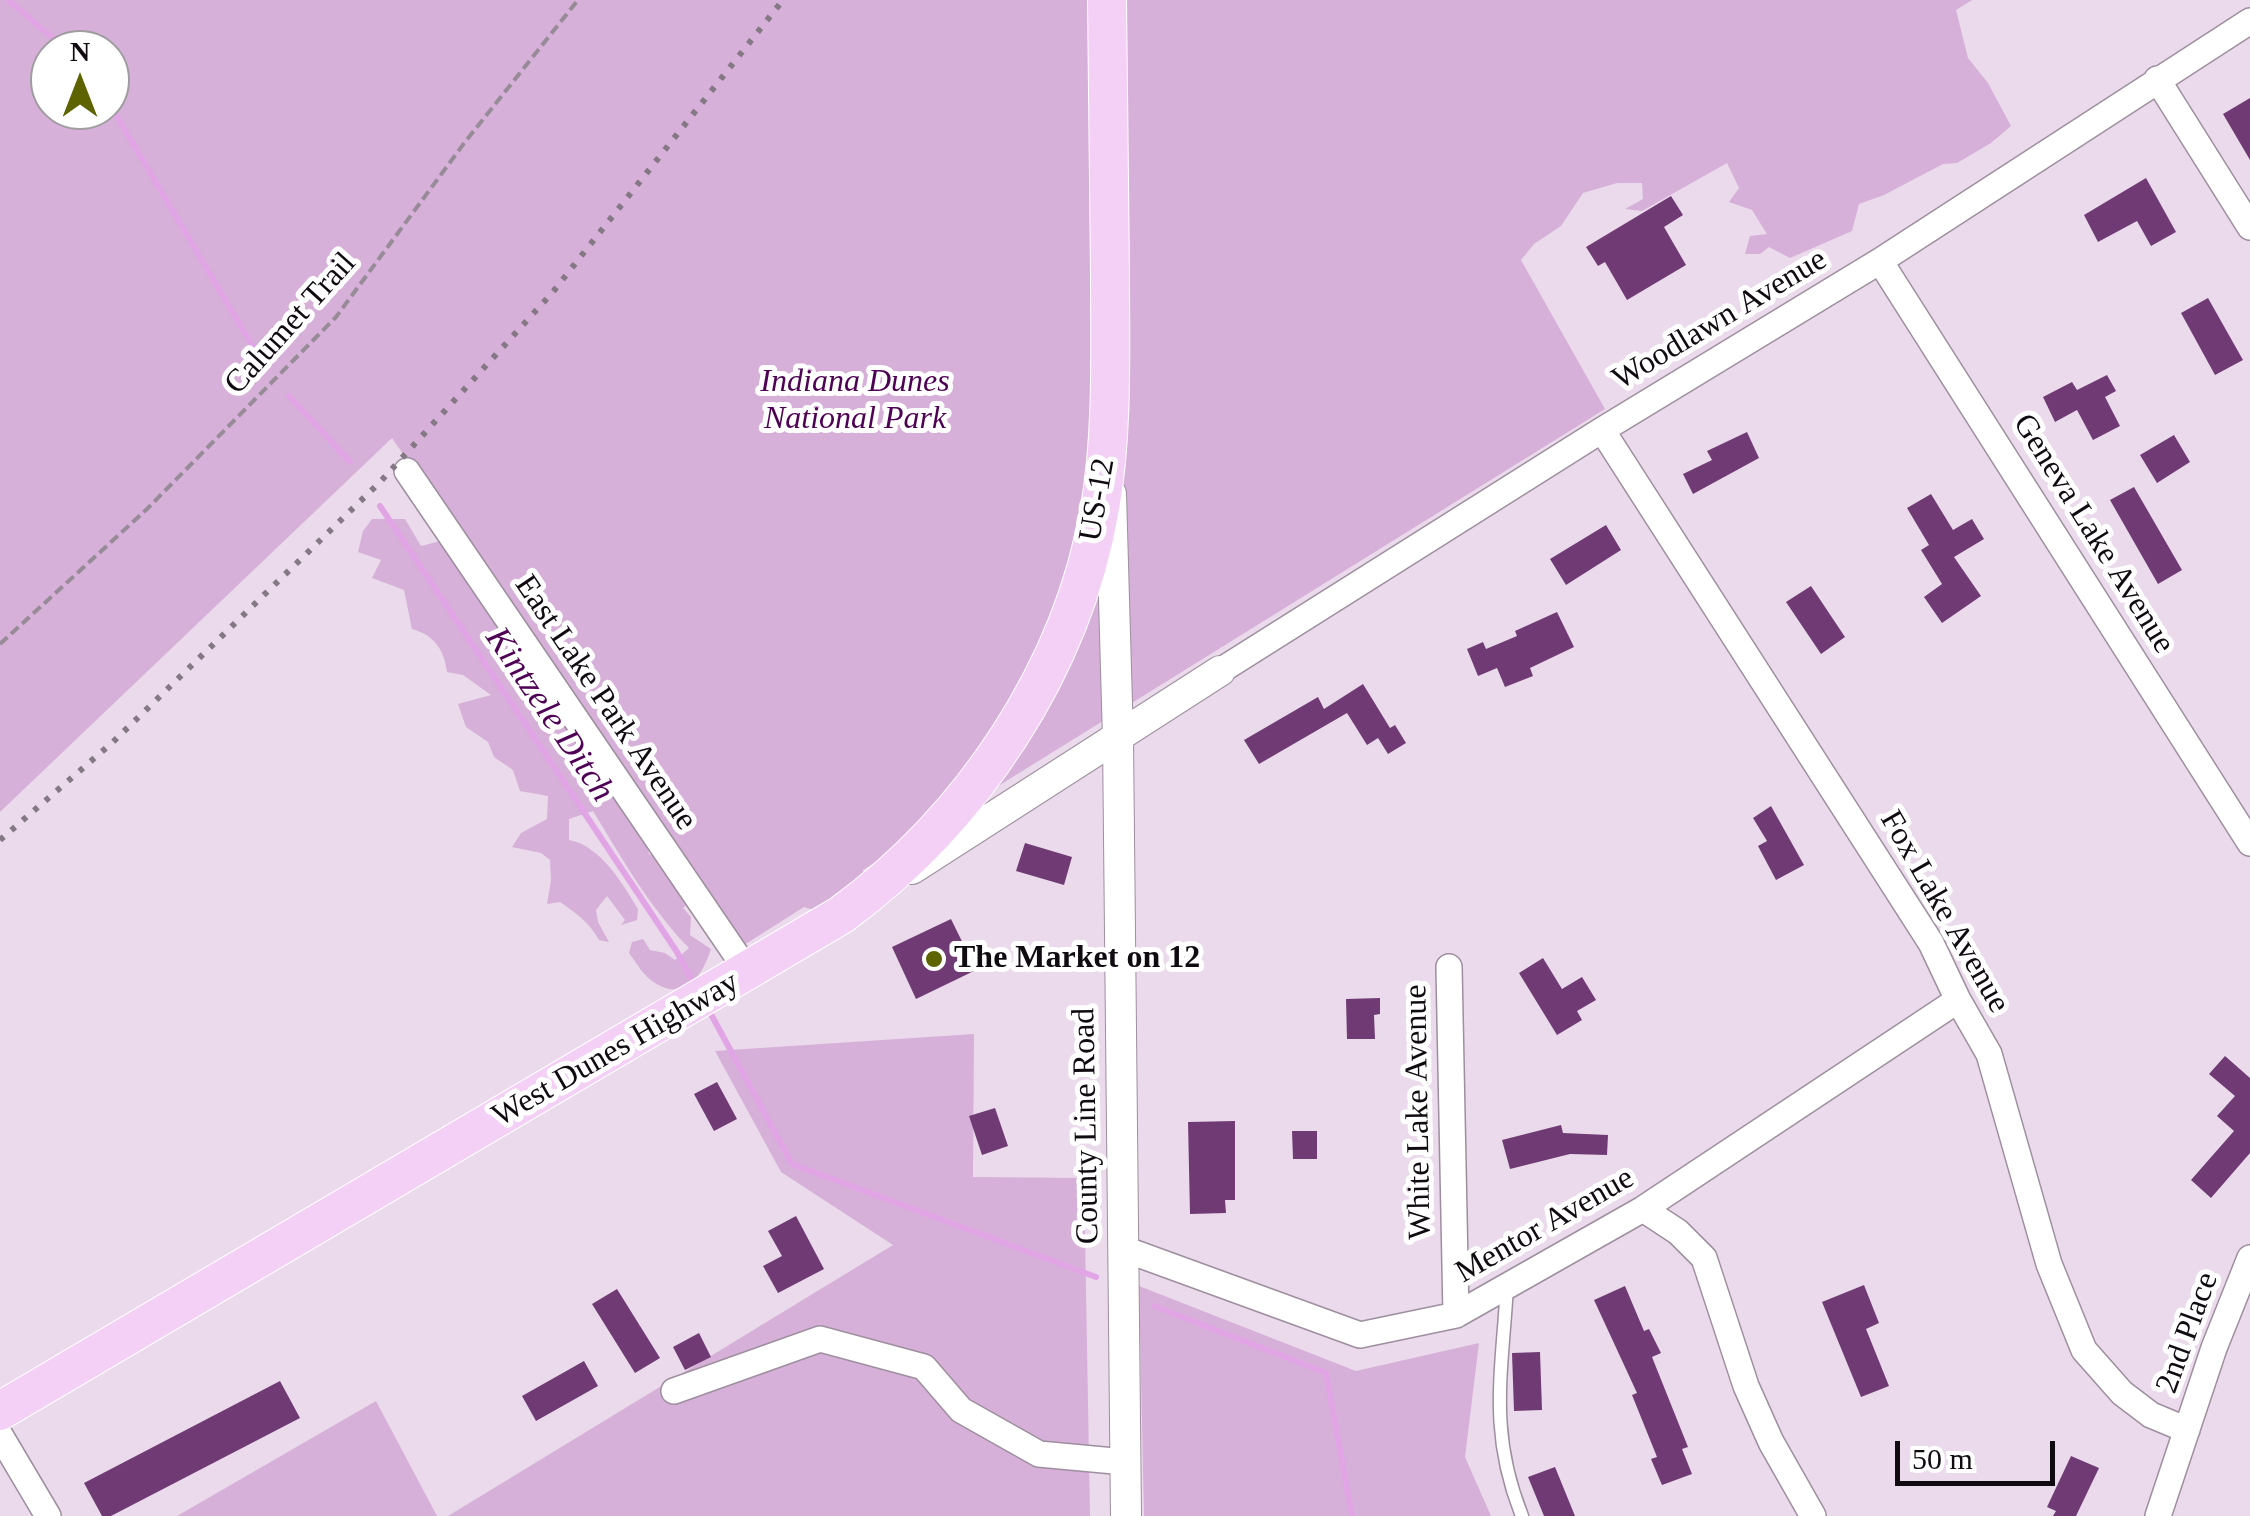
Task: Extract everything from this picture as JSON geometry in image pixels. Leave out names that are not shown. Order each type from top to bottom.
[{"type":"main road","name":"US-12","points":[[841,915],[896,870],[951,815],[1002,747],[1037,689],[1089,552],[1100,509],[1108,436],[1107,0]]},
{"type":"main road","name":"West Dunes Highway","points":[[0,1411],[841,915]]},
{"type":"street","name":"Woodlawn Avenue","points":[[1220,671],[1602,430],[1880,261],[2250,22]]},
{"type":"street","points":[[2157,79],[2250,227]]},
{"type":"street","name":"Geneva Lake Avenue","points":[[1880,261],[2250,842]]},
{"type":"street","name":"Fox Lake Avenue","points":[[1602,430],[1932,943],[1989,1054],[2049,1264],[2084,1350],[2122,1393],[2152,1415],[2187,1430]]},
{"type":"street","name":"County Line Road","points":[[1108,436],[1118,739],[1126,1516]]},
{"type":"street","name":"East Lake Park Avenue","points":[[407,471],[748,972]]},
{"type":"street","name":"West Dunes Highway","points":[[841,915],[1220,671]]},
{"type":"street","name":"White Lake Avenue","points":[[1448,967],[1456,1315]]},
{"type":"street","name":"Mentor Avenue","points":[[1124,1249],[1360,1335],[1456,1315],[1642,1209],[1958,1000]]},
{"type":"street","points":[[1642,1209],[1678,1232],[1704,1258],[1746,1386],[1770,1442],[1813,1516]]},
{"type":"street","name":"2nd Place","points":[[2158,1516],[2250,1258]]},
{"type":"street","points":[[674,1391],[820,1339],[924,1367],[961,1410],[1039,1454],[1125,1462]]},
{"type":"street","points":[[0,1435],[48,1516]]},
{"type":"lane","points":[[1506,1286],[1498,1431],[1505,1467],[1522,1516]]},
{"type":"path","name":"Calumet Trail","points":[[0,644],[147,509],[336,317],[465,142],[578,0]]},
{"type":"green space","name":"Indiana Dunes National Park","points":[[0,0],[1972,0],[1956,10],[1968,58],[1988,83],[2011,126],[1957,163],[1943,164],[1859,204],[1852,231],[1790,258],[1769,247],[1760,254],[1745,254],[1750,236],[1767,234],[1752,210],[1729,202],[1739,188],[1727,163],[1642,211],[1625,209],[1643,199],[1642,183],[1617,183],[1583,193],[1561,226],[1534,244],[1521,260],[1605,409],[863,870],[864,877],[817,911],[804,907],[744,945],[646,835],[649,854],[661,860],[688,903],[683,908],[691,917],[690,935],[711,949],[698,976],[676,989],[655,983],[644,973],[629,953],[632,942],[643,939],[650,950],[675,960],[689,948],[649,900],[593,811],[569,819],[569,840],[591,850],[618,877],[638,909],[637,920],[621,925],[625,920],[607,896],[596,910],[609,942],[599,940],[587,923],[560,902],[547,904],[550,860],[541,853],[512,847],[521,833],[547,819],[548,796],[520,791],[513,770],[494,757],[488,742],[466,727],[458,704],[491,695],[463,675],[447,672],[437,644],[412,629],[404,590],[372,578],[381,560],[358,552],[363,531],[372,519],[405,519],[421,546],[444,540],[392,438],[0,812]]},
{"type":"green space","points":[[974,1034],[973,1177],[1084,1178],[1090,1516],[448,1516],[893,1245],[781,1172],[715,1051]]},
{"type":"green space","points":[[1139,1286],[1356,1371],[1479,1343],[1465,1457],[1491,1516],[1144,1516]]},
{"type":"green space","points":[[376,1401],[437,1516],[177,1516]]},
{"type":"building","points":[[2250,98],[2250,160],[2223,114]]},
{"type":"building","points":[[2146,178],[2176,232],[2151,246],[2137,221],[2098,242],[2084,215]]},
{"type":"building","points":[[1671,196],[1683,215],[1664,227],[1686,265],[1627,300],[1605,262],[1598,266],[1586,247]]},
{"type":"building","points":[[2208,298],[2243,360],[2215,375],[2181,313]]},
{"type":"building","points":[[2107,375],[2116,391],[2105,397],[2120,426],[2093,440],[2077,410],[2055,422],[2043,397],[2072,382],[2077,390]]},
{"type":"building","points":[[1747,432],[1759,458],[1693,494],[1683,474],[1712,460],[1707,451]]},
{"type":"building","points":[[2174,435],[2190,462],[2157,483],[2140,455]]},
{"type":"building","points":[[2134,487],[2182,570],[2158,584],[2110,500]]},
{"type":"building","points":[[1931,494],[1953,530],[1972,519],[1984,539],[1954,557],[1981,596],[1942,623],[1924,597],[1942,584],[1921,550],[1929,545],[1907,508]]},
{"type":"building","points":[[1606,525],[1621,550],[1566,585],[1550,559]]},
{"type":"building","points":[[1811,586],[1845,637],[1821,654],[1786,602]]},
{"type":"building","points":[[1557,612],[1574,647],[1530,668],[1533,676],[1505,687],[1497,668],[1478,676],[1467,649],[1483,642],[1486,649]]},
{"type":"building","points":[[1363,684],[1390,728],[1395,725],[1406,743],[1388,754],[1378,738],[1367,745],[1347,713],[1259,764],[1244,740],[1318,697],[1324,709]]},
{"type":"building","points":[[1771,806],[1804,865],[1776,880],[1758,846],[1767,841],[1753,818]]},
{"type":"building","points":[[1025,843],[1072,857],[1064,885],[1016,871]]},
{"type":"building","name":"The Market on 12","points":[[951,919],[976,970],[916,999],[892,947]]},
{"type":"building","points":[[1543,958],[1562,989],[1582,977],[1596,1000],[1577,1011],[1582,1020],[1557,1035],[1519,973]]},
{"type":"building","points":[[1380,998],[1380,1014],[1374,1015],[1375,1039],[1347,1039],[1346,999]]},
{"type":"building","points":[[2225,1056],[2250,1078],[2250,1153],[2211,1198],[2191,1180],[2234,1131],[2217,1116],[2235,1096],[2209,1074]]},
{"type":"building","points":[[717,1082],[737,1119],[714,1131],[694,1094]]},
{"type":"building","points":[[995,1108],[1008,1146],[982,1155],[969,1116]]},
{"type":"building","points":[[1235,1121],[1235,1200],[1225,1200],[1226,1213],[1190,1214],[1188,1122]]},
{"type":"building","points":[[1561,1125],[1563,1133],[1608,1135],[1607,1155],[1570,1154],[1510,1169],[1502,1140]]},
{"type":"building","points":[[1292,1131],[1317,1131],[1317,1159],[1293,1159]]},
{"type":"building","points":[[796,1216],[824,1269],[778,1293],[763,1266],[782,1256],[768,1231]]},
{"type":"building","points":[[1864,1285],[1879,1323],[1866,1329],[1889,1386],[1861,1397],[1822,1302]]},
{"type":"building","points":[[1625,1286],[1644,1331],[1649,1329],[1661,1353],[1652,1357],[1688,1447],[1682,1449],[1692,1474],[1662,1485],[1651,1459],[1657,1457],[1632,1395],[1637,1393],[1594,1300]]},
{"type":"building","points":[[617,1289],[660,1358],[635,1373],[592,1304]]},
{"type":"building","points":[[699,1333],[711,1357],[685,1370],[673,1347]]},
{"type":"building","points":[[1540,1352],[1542,1410],[1514,1411],[1512,1353]]},
{"type":"building","points":[[584,1361],[598,1386],[536,1421],[522,1396]]},
{"type":"building","points":[[280,1381],[300,1418],[111,1516],[102,1516],[84,1483]]},
{"type":"building","points":[[2071,1456],[2099,1468],[2076,1516],[2053,1516],[2056,1511],[2047,1507]]},
{"type":"building","points":[[1555,1467],[1575,1516],[1544,1516],[1528,1477]]},
{"type":"waterway","name":"Kintzele Ditch","points":[[8,0],[43,30]]},
{"type":"waterway","name":"Kintzele Ditch","points":[[125,130],[256,352]]},
{"type":"waterway","name":"Kintzele Ditch","points":[[289,396],[350,462]]},
{"type":"waterway","name":"Kintzele Ditch","points":[[380,506],[677,952],[693,982]]},
{"type":"waterway","points":[[712,1016],[792,1164],[1096,1277]]},
{"type":"waterway","points":[[1154,1306],[1326,1373],[1352,1516]]},
{"type":"railway","points":[[0,840],[113,742],[381,481],[552,293],[783,0]]},
{"type":"place","name":"The Market on 12","points":[[934,959]]}]
